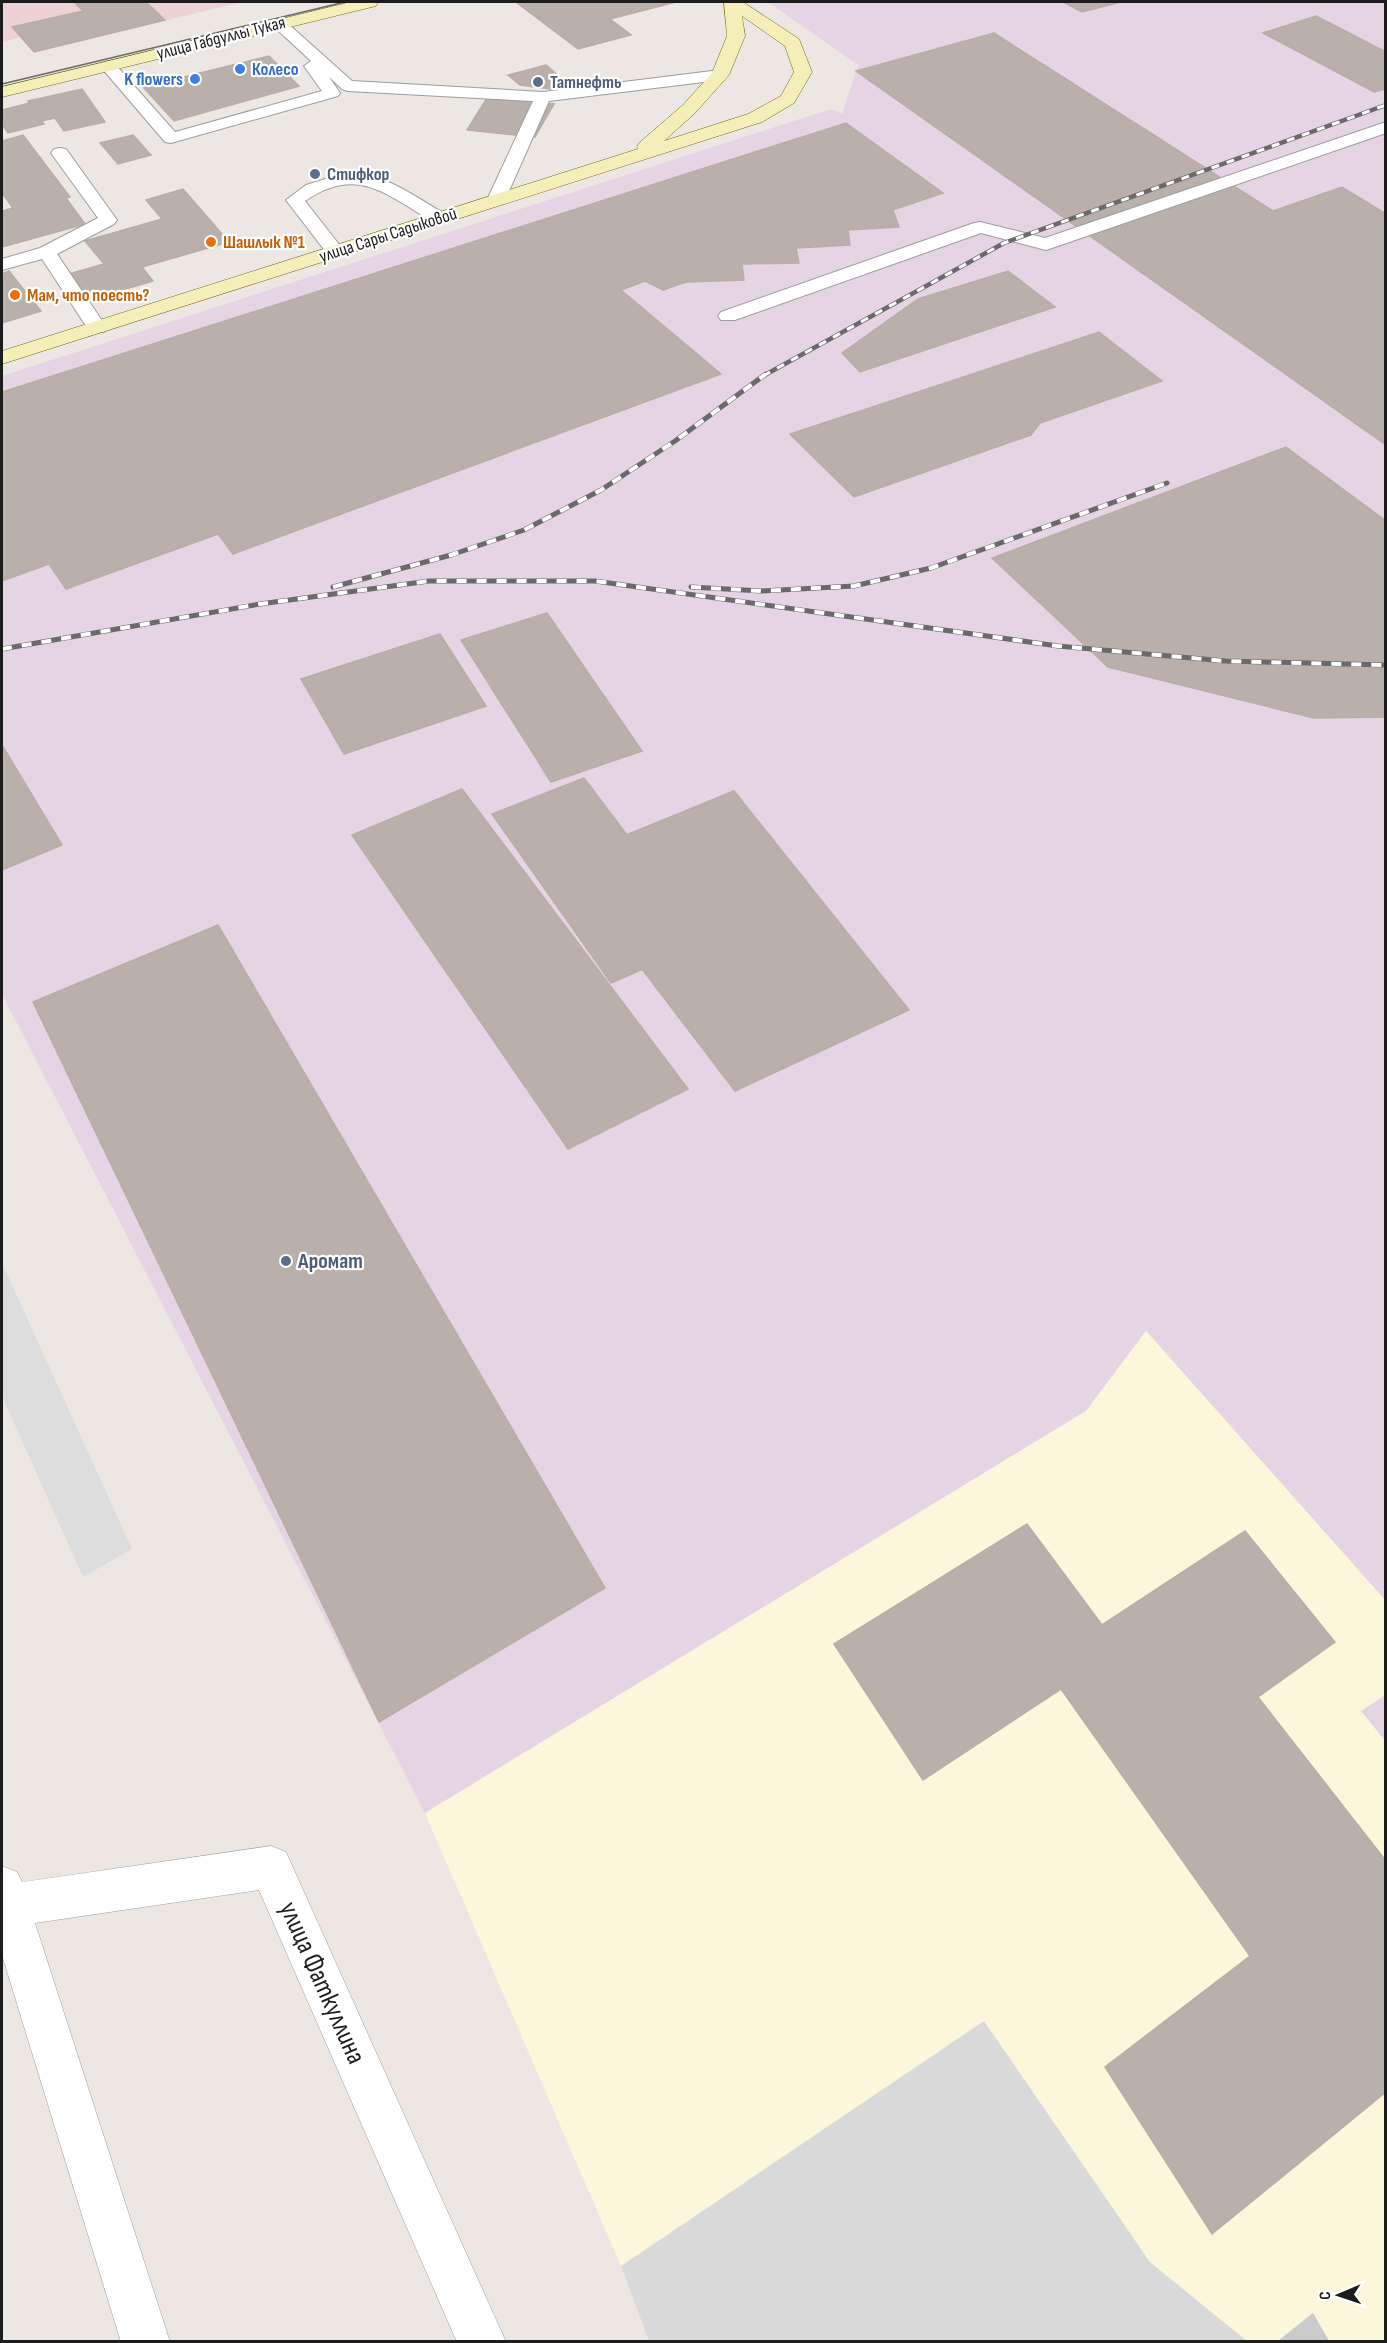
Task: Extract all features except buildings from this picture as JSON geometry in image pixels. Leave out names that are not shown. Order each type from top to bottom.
[{"type":"street","name":"улица Габдуллы Тукая","points":[[2,92],[108,66],[284,28],[370,2]]},
{"type":"street","name":"улица Сары Садыковой","points":[[638,154],[689,109],[720,75],[736,36],[732,2]]},
{"type":"street","name":"улица Сары Садыковой","points":[[2,358],[755,118],[788,99],[802,72],[793,43],[732,2]]},
{"type":"street","name":"улица Фаткуллина","points":[[146,2342],[5,1896],[271,1867],[482,2342]]},
{"type":"lane","points":[[108,66],[171,138],[332,93],[284,28]]},
{"type":"lane","points":[[284,28],[348,86],[543,97],[720,75]]},
{"type":"lane","points":[[496,200],[543,97]]},
{"type":"lane","points":[[728,316],[980,226],[1046,244],[1386,127]]},
{"type":"lane","points":[[2,265],[47,252],[108,220],[60,153]]},
{"type":"lane","points":[[336,252],[295,200],[309,189],[346,177],[375,181],[439,218]]},
{"type":"lane","points":[[47,252],[97,328]]},
{"type":"shaded area","points":[[2,2],[242,2],[34,52],[21,37],[2,42]]},
{"type":"shaded area","points":[[768,2],[1385,2],[1385,1600],[1146,1331],[1086,1411],[425,1813],[2,994],[2,376],[831,109],[842,114],[858,65]]},
{"type":"shaded area","points":[[2,1263],[132,1549],[83,1577],[2,1396]]},
{"type":"shaded area","points":[[1146,1331],[1385,1600],[1385,1695],[1361,1711],[1386,1742],[1385,2341],[1329,2341],[1313,2313],[1278,2341],[1247,2341],[1150,2262],[984,2021],[621,2266],[425,1813],[1086,1411]]},
{"type":"shaded area","points":[[1385,1695],[1385,1742],[1361,1711]]},
{"type":"shaded area","points":[[984,2020],[1150,2262],[1247,2341],[649,2341],[621,2266]]},
{"type":"shaded area","points":[[1313,2313],[1329,2341],[1278,2341]]},
{"type":"tram line","points":[[2,84],[345,2]]},
{"type":"railway","points":[[764,375],[1004,243],[1386,105]]},
{"type":"railway","points":[[333,587],[451,555],[524,530],[601,490],[675,441],[764,375]]},
{"type":"railway","points":[[691,587],[761,591],[854,586],[931,568],[1167,483]]},
{"type":"railway","points":[[2,649],[260,604],[429,581],[595,581],[1058,646],[1225,661],[1386,665]]},
{"type":"place","name":"Колесо","points":[[240,69]]},
{"type":"place","name":"K flowers","points":[[195,79]]},
{"type":"place","name":"Татнефть","points":[[538,82]]},
{"type":"place","name":"Стифкор","points":[[315,174]]},
{"type":"place","name":"Шашлык №1","points":[[211,242]]},
{"type":"place","name":"Мам, что поесть?","points":[[15,295]]},
{"type":"place","name":"Аромат","points":[[286,1261]]}]
